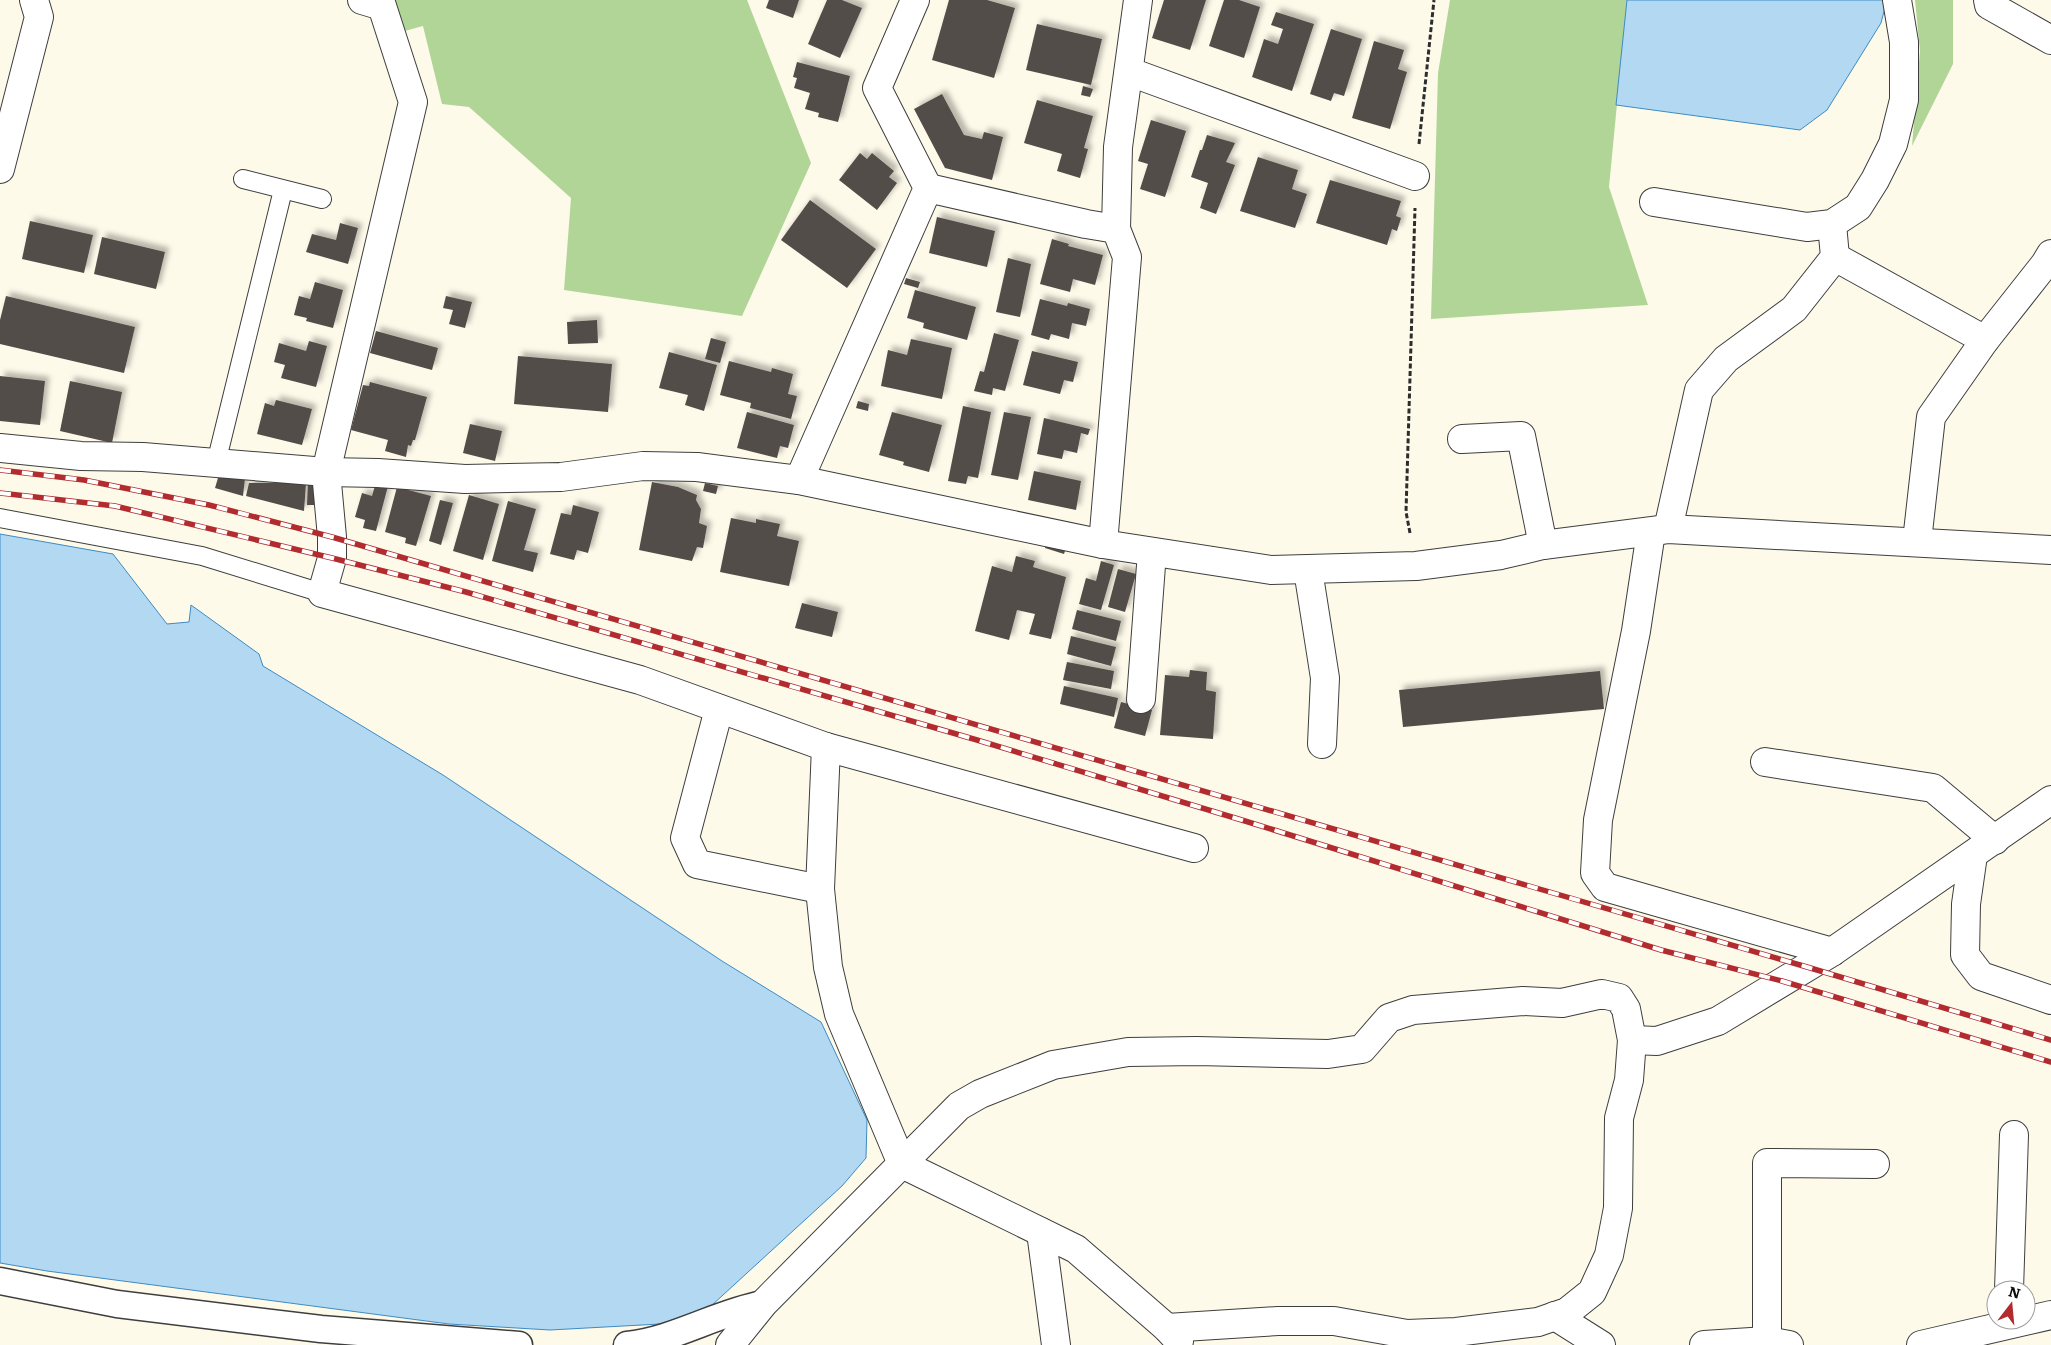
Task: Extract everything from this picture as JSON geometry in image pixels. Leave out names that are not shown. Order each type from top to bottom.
[{"type":"street","points":[[0,169],[39,17],[34,0]]},
{"type":"street","points":[[362,0],[382,6],[413,102],[326,472],[332,558],[322,593],[640,680],[826,747],[1194,848]]},
{"type":"street","points":[[915,0],[878,88],[928,188]]},
{"type":"street","points":[[1103,544],[1127,257],[1116,229],[1118,147],[1130,72],[1138,0]]},
{"type":"street","points":[[1654,202],[1807,228],[1832,224],[1858,207],[1875,180],[1893,144],[1904,100],[1904,42],[1897,0]]},
{"type":"street","points":[[1988,0],[1988,5],[2051,40]]},
{"type":"street","points":[[1130,72],[1415,176]]},
{"type":"street","points":[[799,480],[928,188]]},
{"type":"street","points":[[928,188],[1086,224],[1116,229]]},
{"type":"street","points":[[1832,224],[1835,257],[1794,309],[1726,359],[1699,390],[1660,531],[1636,631],[1598,820],[1595,873],[1605,887],[1832,952]]},
{"type":"street","points":[[1835,257],[1984,340]]},
{"type":"street","points":[[1917,542],[1931,417],[1984,340],[2049,262]]},
{"type":"street","points":[[1462,439],[1521,436],[1543,545]]},
{"type":"street","points":[[0,448],[81,456],[143,457],[326,472],[378,473],[465,479],[551,478],[643,466],[697,467],[799,480],[1103,544],[1271,570],[1416,566],[1501,555],[1543,545],[1660,531],[2051,550]]},
{"type":"street","points":[[1141,699],[1152,552]]},
{"type":"street","points":[[1308,570],[1325,678],[1322,744]]},
{"type":"street","points":[[719,709],[685,838],[697,864],[820,888]]},
{"type":"street","points":[[730,1345],[763,1304],[902,1164],[959,1106],[980,1094],[1053,1065],[1128,1052],[1197,1051],[1328,1054],[1362,1050],[1389,1018],[1413,1010],[1523,1001],[1562,1002],[1602,994],[1619,998],[1626,1009],[1632,1040],[1628,1080],[1619,1118],[1618,1208],[1610,1255],[1592,1292],[1567,1312],[1538,1322],[1423,1339],[1408,1334],[1334,1321],[1278,1322],[1175,1337],[1076,1249],[902,1164],[839,1014],[828,967],[820,888],[826,747]]},
{"type":"street","points":[[1766,762],[1933,788],[1984,847]]},
{"type":"street","points":[[1632,1040],[1657,1041],[1718,1021],[1832,952],[2051,800]]},
{"type":"street","points":[[1984,847],[1966,904],[1965,955],[1981,976],[2051,1000]]},
{"type":"street","points":[[2009,1280],[2014,1135]]},
{"type":"street","points":[[1704,1345],[1778,1343],[1767,1163],[1875,1164]]},
{"type":"street","points":[[1041,1232],[1056,1345]]},
{"type":"street","points":[[0,1281],[127,1306],[321,1329],[519,1345]]},
{"type":"street","points":[[627,1345],[648,1343],[742,1308],[763,1304]]},
{"type":"street","points":[[2036,1317],[2051,1315]]},
{"type":"street","points":[[1555,1316],[1601,1345]]},
{"type":"street","points":[[1921,1345],[1986,1328]]},
{"type":"lane","points":[[243,179],[322,199]]},
{"type":"lane","points":[[216,463],[283,190]]},
{"type":"lane","points":[[0,518],[202,556],[322,593]]},
{"type":"path","points":[[1416,566],[1406,512],[1415,176],[1434,0]]},
{"type":"green space","points":[[392,0],[747,0],[811,163],[742,316],[564,290],[571,198],[469,107],[442,104],[423,26],[401,32]]},
{"type":"green space","points":[[1450,0],[1627,0],[1609,187],[1648,305],[1431,319],[1438,73]]},
{"type":"green space","points":[[1915,0],[1953,0],[1953,64],[1912,146],[1920,51]]},
{"type":"water","points":[[1627,0],[1887,0],[1881,23],[1827,110],[1800,130],[1616,105]]},
{"type":"water","points":[[0,534],[113,554],[167,624],[189,622],[191,605],[259,654],[263,666],[443,775],[722,961],[821,1022],[867,1120],[866,1158],[842,1186],[711,1306],[660,1324],[550,1330],[449,1324],[47,1271],[0,1263]]},
{"type":"building","points":[[769,0],[799,0],[793,18],[766,8]]},
{"type":"building","points":[[827,0],[842,0],[862,8],[840,58],[808,44]]},
{"type":"building","points":[[949,0],[987,0],[1015,8],[994,78],[932,60]]},
{"type":"building","points":[[1164,0],[1206,0],[1190,50],[1152,38]]},
{"type":"building","points":[[1224,0],[1239,0],[1260,7],[1244,58],[1209,46]]},
{"type":"building","points":[[1276,12],[1314,24],[1292,91],[1252,77],[1264,39],[1278,44],[1283,29],[1271,25]]},
{"type":"building","points":[[1037,24],[1102,39],[1091,85],[1026,70]]},
{"type":"building","points":[[1331,29],[1362,39],[1344,96],[1334,93],[1331,101],[1310,94]]},
{"type":"building","points":[[1374,41],[1404,50],[1398,69],[1407,72],[1390,129],[1352,118]]},
{"type":"building","points":[[797,62],[850,76],[838,122],[818,117],[819,113],[805,109],[810,93],[794,88],[797,78],[793,77]]},
{"type":"building","points":[[1083,86],[1093,89],[1090,97],[1081,95]]},
{"type":"building","points":[[942,94],[964,135],[982,139],[984,132],[1003,137],[992,180],[945,168],[914,109]]},
{"type":"building","points":[[1037,100],[1093,116],[1084,148],[1088,149],[1080,178],[1057,171],[1062,154],[1024,143]]},
{"type":"building","points":[[1151,120],[1186,131],[1165,197],[1140,189],[1148,164],[1138,161]]},
{"type":"building","points":[[1207,135],[1235,143],[1226,162],[1235,165],[1216,214],[1200,208],[1208,183],[1191,177]]},
{"type":"building","points":[[860,153],[867,159],[872,153],[894,171],[889,177],[897,183],[877,210],[839,180]]},
{"type":"building","points":[[1258,157],[1298,170],[1292,189],[1307,194],[1295,228],[1240,211]]},
{"type":"building","points":[[1330,180],[1401,201],[1396,216],[1401,218],[1397,231],[1392,229],[1387,245],[1316,223]]},
{"type":"building","points":[[810,200],[876,249],[847,288],[781,240]]},
{"type":"building","points":[[937,217],[995,231],[987,267],[929,253]]},
{"type":"building","points":[[30,221],[93,235],[84,273],[22,259]]},
{"type":"building","points":[[340,223],[358,228],[348,264],[306,252],[312,234],[336,240]]},
{"type":"building","points":[[102,237],[165,252],[156,289],[94,274]]},
{"type":"building","points":[[1052,239],[1069,244],[1068,246],[1103,255],[1095,285],[1073,279],[1070,292],[1040,284]]},
{"type":"building","points":[[1008,258],[1031,264],[1020,317],[996,312]]},
{"type":"building","points":[[906,278],[920,282],[918,288],[904,284]]},
{"type":"building","points":[[315,282],[343,290],[333,328],[306,321],[307,318],[294,315],[299,296],[310,299]]},
{"type":"building","points":[[915,290],[976,307],[967,340],[923,328],[924,323],[907,318]]},
{"type":"building","points":[[6,296],[135,327],[124,373],[0,344],[0,320]]},
{"type":"building","points":[[446,296],[472,302],[465,328],[449,324],[453,310],[443,308]]},
{"type":"building","points":[[1040,299],[1067,306],[1068,303],[1090,309],[1086,326],[1072,323],[1069,339],[1051,334],[1049,340],[1031,335]]},
{"type":"building","points":[[597,320],[598,343],[568,344],[567,322]]},
{"type":"building","points":[[376,331],[438,348],[432,370],[370,353]]},
{"type":"building","points":[[994,333],[1019,340],[1005,391],[993,388],[992,395],[974,391],[980,371],[984,372]]},
{"type":"building","points":[[711,338],[726,342],[720,363],[705,359]]},
{"type":"building","points":[[911,339],[952,348],[942,399],[881,386],[888,350],[907,355]]},
{"type":"building","points":[[309,341],[327,346],[316,387],[281,378],[285,365],[274,362],[279,343],[306,351]]},
{"type":"building","points":[[1032,351],[1078,362],[1073,382],[1064,380],[1060,394],[1023,385]]},
{"type":"building","points":[[669,352],[717,365],[704,411],[685,405],[688,395],[659,388]]},
{"type":"building","points":[[518,356],[612,364],[608,412],[514,404]]},
{"type":"building","points":[[729,361],[771,372],[772,368],[793,374],[788,394],[797,396],[791,419],[750,408],[751,403],[720,395]]},
{"type":"building","points":[[0,376],[45,381],[40,425],[0,421]]},
{"type":"building","points":[[70,381],[122,392],[112,443],[60,431]]},
{"type":"building","points":[[370,382],[427,397],[415,440],[413,440],[411,446],[408,445],[406,457],[385,451],[388,440],[351,430],[363,385],[369,386]]},
{"type":"building","points":[[276,400],[312,409],[302,445],[257,434],[265,403],[274,406]]},
{"type":"building","points":[[858,401],[869,404],[868,411],[856,408]]},
{"type":"building","points":[[963,406],[991,412],[978,478],[968,476],[966,484],[948,481]]},
{"type":"building","points":[[747,412],[794,425],[788,448],[780,446],[777,458],[737,448]]},
{"type":"building","points":[[892,412],[942,425],[929,472],[903,465],[904,462],[879,455]]},
{"type":"building","points":[[1004,412],[1031,417],[1018,480],[991,475]]},
{"type":"building","points":[[1044,418],[1090,429],[1088,435],[1081,433],[1077,453],[1064,450],[1062,459],[1037,454]]},
{"type":"building","points":[[470,424],[502,431],[495,461],[463,453]]},
{"type":"building","points":[[1034,471],[1081,481],[1076,510],[1028,500]]},
{"type":"building","points":[[218,478],[245,478],[243,496],[215,488]]},
{"type":"building","points":[[308,481],[316,481],[314,505],[307,505]]},
{"type":"building","points":[[376,482],[388,486],[376,531],[363,528],[365,520],[355,517],[362,493],[372,496]]},
{"type":"building","points":[[652,482],[678,487],[697,495],[696,500],[701,509],[699,523],[707,526],[703,548],[697,547],[692,561],[639,550]]},
{"type":"building","points":[[249,483],[306,483],[304,511],[246,496]]},
{"type":"building","points":[[705,483],[718,486],[716,494],[703,491]]},
{"type":"building","points":[[397,487],[431,496],[416,546],[405,543],[406,538],[385,532]]},
{"type":"building","points":[[469,495],[499,504],[483,560],[453,551]]},
{"type":"building","points":[[440,500],[453,503],[441,545],[429,541]]},
{"type":"building","points":[[508,501],[536,509],[524,550],[538,553],[533,572],[492,561]]},
{"type":"building","points":[[573,505],[599,512],[588,553],[577,550],[574,560],[550,554],[561,513],[571,515]]},
{"type":"building","points":[[731,518],[756,523],[756,519],[780,524],[777,536],[799,541],[789,586],[720,572]]},
{"type":"building","points":[[1046,543],[1066,548],[1064,554],[1045,548]]},
{"type":"building","points":[[1016,556],[1035,561],[1033,567],[1066,577],[1051,639],[1029,634],[1035,614],[1017,610],[1009,640],[975,631],[992,566],[1012,572]]},
{"type":"building","points":[[1101,561],[1114,565],[1101,610],[1079,604],[1086,578],[1096,581]]},
{"type":"building","points":[[1118,569],[1136,574],[1125,612],[1108,607]]},
{"type":"building","points":[[802,603],[838,612],[832,637],[795,628]]},
{"type":"building","points":[[1077,610],[1121,621],[1116,641],[1072,629]]},
{"type":"building","points":[[1071,636],[1116,647],[1111,666],[1067,654]]},
{"type":"building","points":[[1067,662],[1114,671],[1111,689],[1063,680]]},
{"type":"building","points":[[1190,670],[1207,672],[1206,690],[1216,692],[1213,739],[1160,735],[1165,675],[1189,677]]},
{"type":"building","points":[[1600,671],[1604,709],[1403,727],[1399,690]]},
{"type":"building","points":[[1064,686],[1118,698],[1114,717],[1060,704]]},
{"type":"building","points":[[1121,702],[1152,710],[1145,736],[1114,728]]},
{"type":"railway","points":[[0,470],[84,480],[209,505],[332,537],[1807,967],[2051,1040]]},
{"type":"railway","points":[[0,493],[115,506],[466,592],[977,740],[1661,950],[1782,981],[2051,1062]]}]
